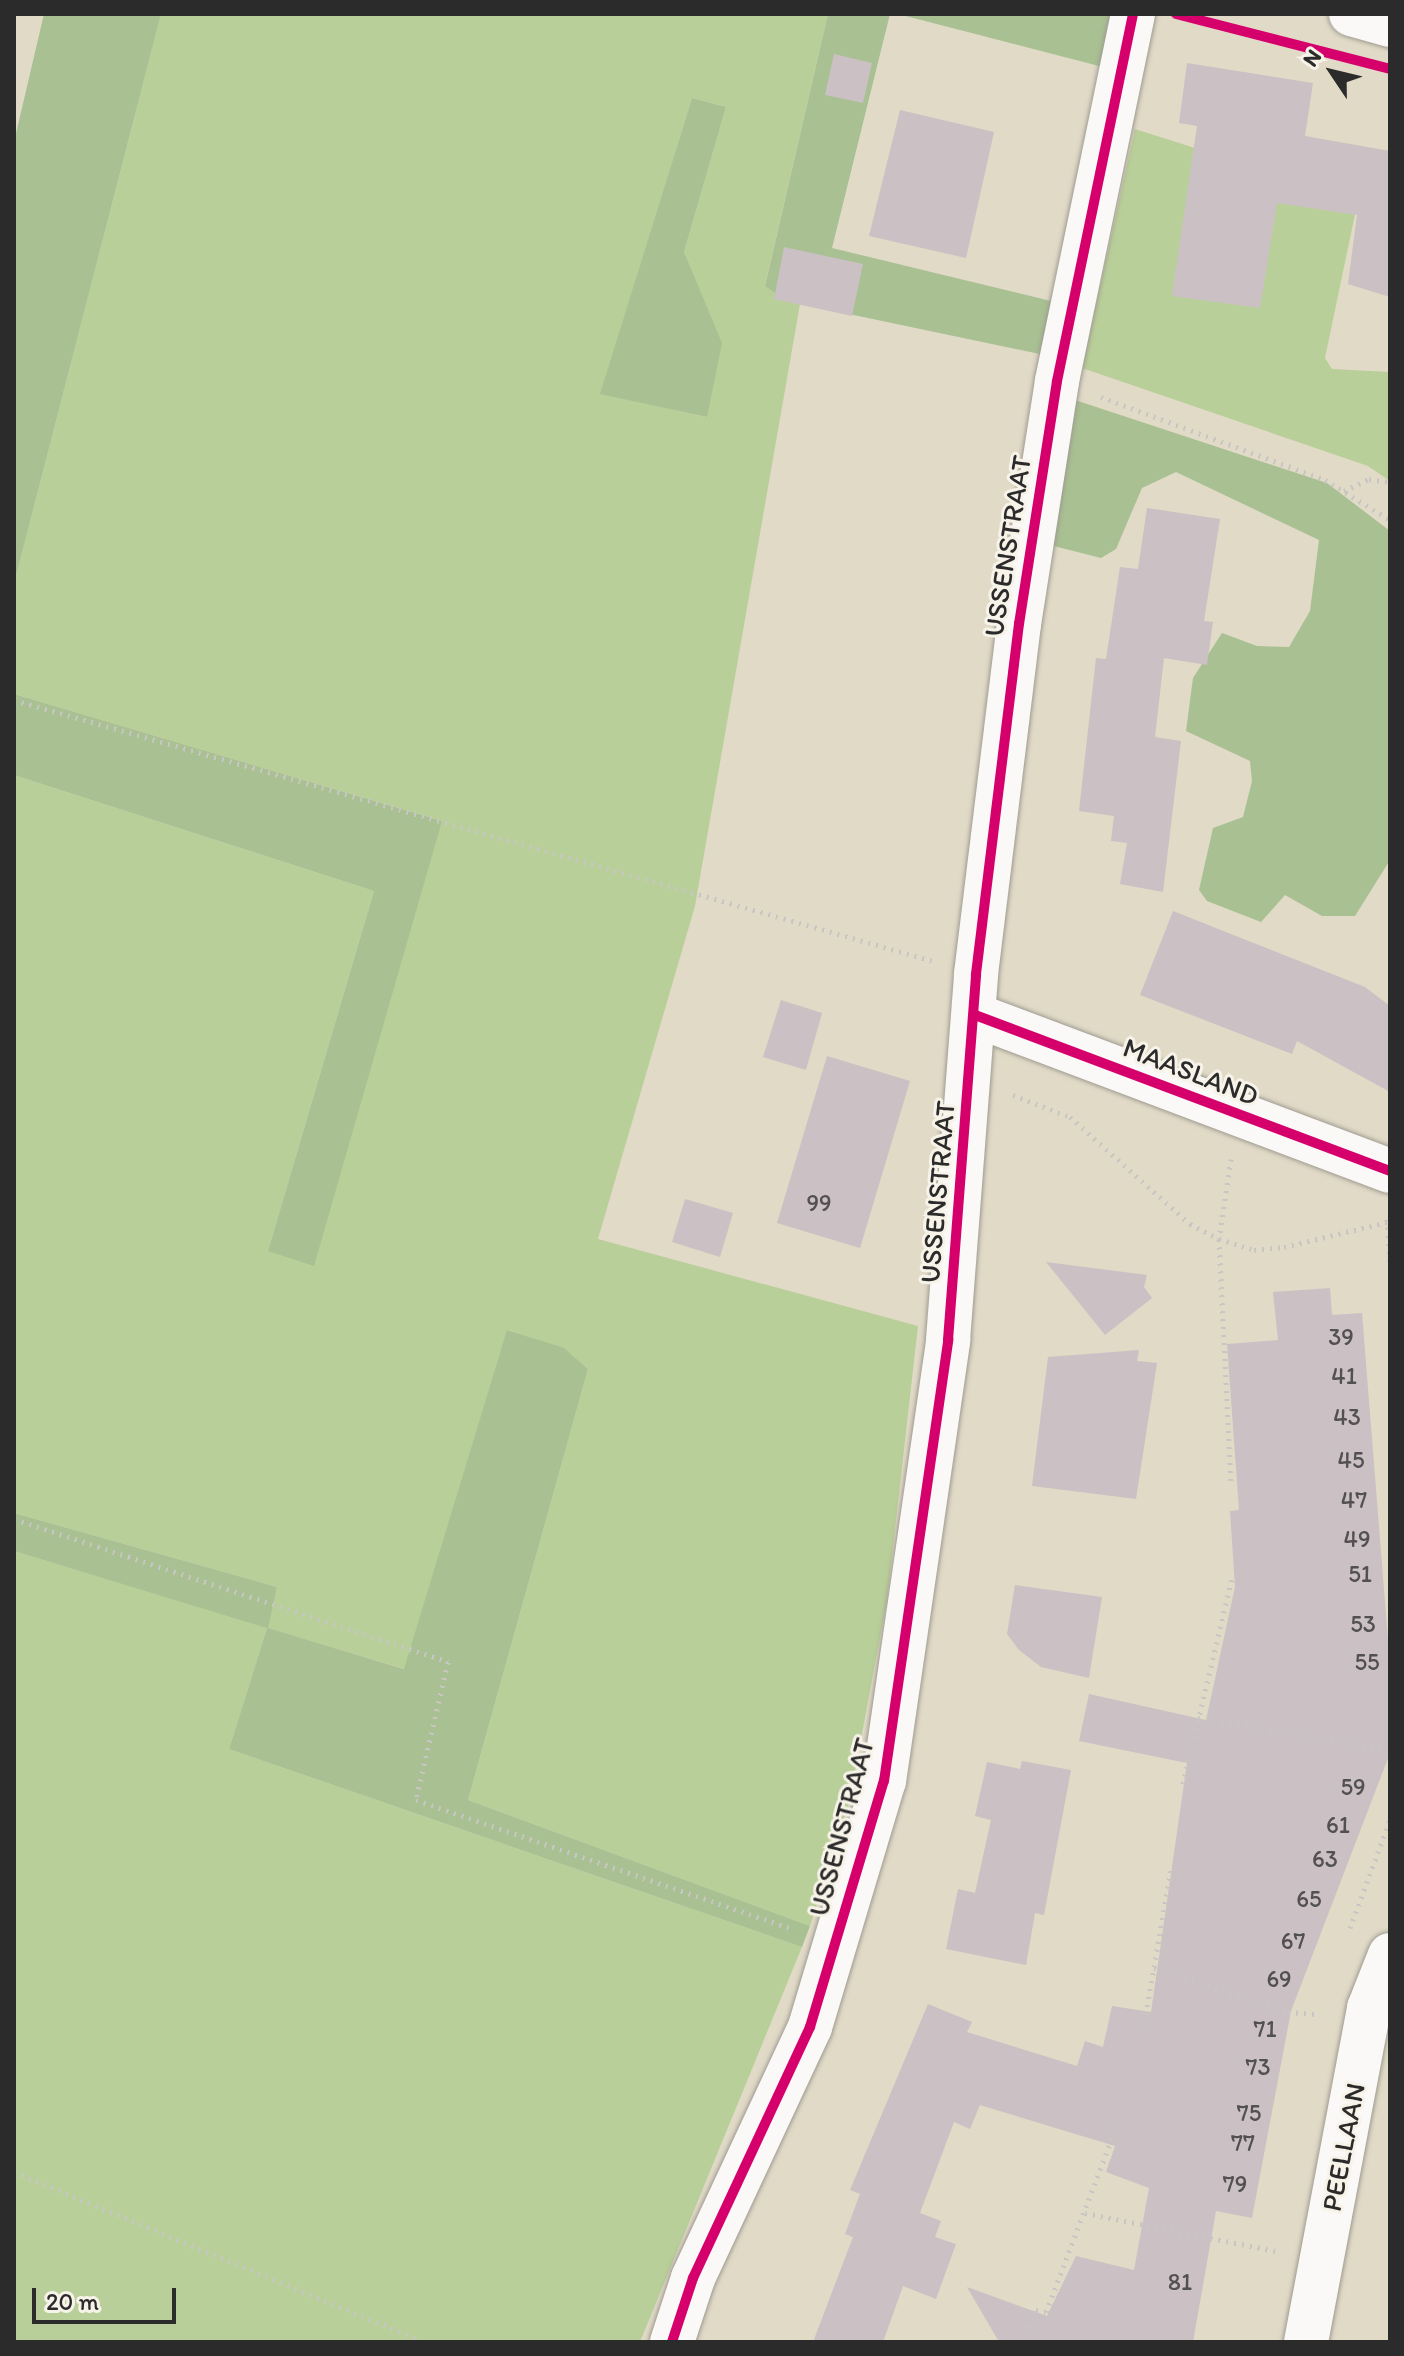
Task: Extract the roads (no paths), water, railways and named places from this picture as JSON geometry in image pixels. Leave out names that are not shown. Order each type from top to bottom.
[{"type":"street","name":"USSENSTRAAT","points":[[672,2342],[693,2278],[810,2027],[884,1781],[948,1340],[975,994],[1057,381],[1133,14]]},
{"type":"street","points":[[1351,14],[1390,25]]},
{"type":"street","name":"MAASLAND","points":[[975,994],[1241,1115],[1390,1171]]},
{"type":"street","name":"PEELLAAN","points":[[1306,2342],[1390,1955]]}]
